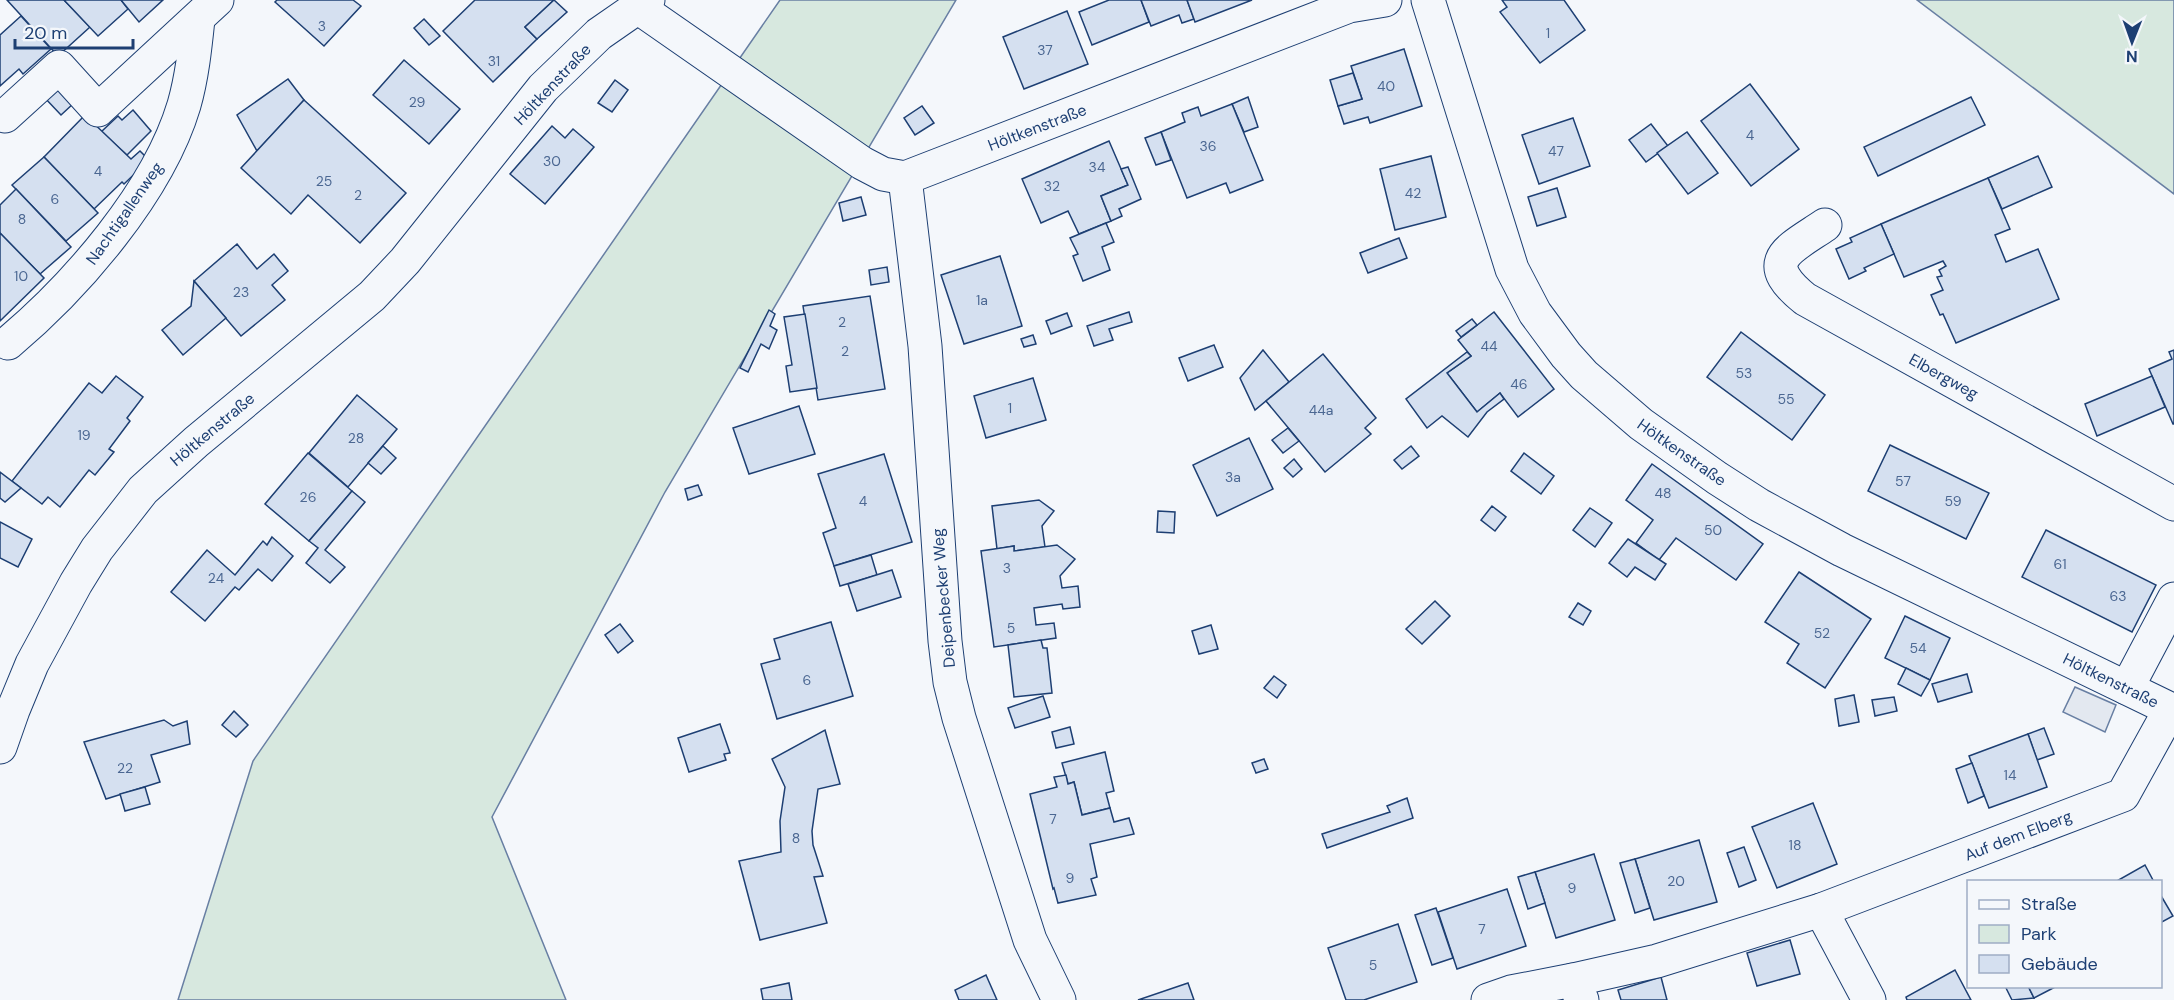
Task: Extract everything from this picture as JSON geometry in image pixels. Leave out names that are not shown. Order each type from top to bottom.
[{"type":"street","name":"Höltkenstraße","points":[[0,747],[32,664],[76,583],[97,549],[143,490],[188,448],[372,296],[405,261],[543,88],[599,34],[644,4],[687,43],[862,163],[883,174],[905,178],[1349,6],[1385,0]]},
{"type":"street","name":"Höltkenstraße","points":[[1424,1],[1512,269],[1535,313],[1584,375],[1641,424],[1759,505],[1853,555],[2172,710]]},
{"type":"street","points":[[5,116],[59,67],[98,110],[208,10]]},
{"type":"street","name":"Nachtigallenweg","points":[[8,343],[55,302],[83,270],[140,194],[164,155],[183,107],[208,10]]},
{"type":"street","name":"Deipenbecker Weg","points":[[905,178],[925,346],[950,682],[959,718],[1030,940],[1059,1000]]},
{"type":"street","name":"Elbergweg","points":[[1825,225],[1791,248],[1780,267],[1782,276],[1789,286],[1805,299],[2174,504]]},
{"type":"street","points":[[2127,688],[2174,599]]},
{"type":"street","name":"Auf dem Elberg","points":[[1488,1000],[1511,992],[1578,990],[1657,961],[1821,910],[2123,795],[2172,710]]},
{"type":"street","points":[[1821,910],[1869,1000]]},
{"type":"green space","points":[[780,0],[956,0],[665,492],[492,817],[566,1000],[178,1000],[253,761]]},
{"type":"green space","points":[[1917,0],[2174,0],[2174,194]]},
{"type":"shaded area","points":[[2075,687],[2116,705],[2105,732],[2063,712]]},
{"type":"building","points":[[7,0],[64,0],[90,27],[58,56]]},
{"type":"building","points":[[64,0],[121,0],[128,9],[98,36]]},
{"type":"building","points":[[121,0],[163,0],[139,22]]},
{"type":"building","points":[[277,0],[353,0],[361,6],[324,46],[275,2]]},
{"type":"building","points":[[475,0],[554,0],[525,27],[537,39],[493,82],[443,31]]},
{"type":"building","points":[[554,0],[567,12],[537,39],[525,27]]},
{"type":"building","points":[[1109,0],[1141,0],[1149,22],[1092,45],[1079,12]]},
{"type":"building","points":[[1141,0],[1187,0],[1194,19],[1182,23],[1179,15],[1151,26]]},
{"type":"building","points":[[1187,0],[1252,0],[1195,22]]},
{"type":"building","points":[[1502,0],[1564,0],[1585,30],[1540,63],[1500,12],[1507,7]]},
{"type":"building","points":[[1067,11],[1088,64],[1024,89],[1003,37]]},
{"type":"building","points":[[21,16],[51,49],[23,74],[19,69],[0,86],[0,35]]},
{"type":"building","points":[[424,19],[440,36],[429,45],[414,28]]},
{"type":"building","points":[[1404,49],[1422,106],[1370,123],[1368,117],[1344,124],[1338,106],[1362,99],[1351,66]]},
{"type":"building","points":[[404,60],[460,109],[429,144],[373,95]]},
{"type":"building","points":[[1353,73],[1362,99],[1338,106],[1330,80]]},
{"type":"building","points":[[288,79],[304,100],[257,151],[237,115]]},
{"type":"building","points":[[615,80],[628,90],[612,112],[598,103]]},
{"type":"building","points":[[57,84],[74,103],[61,115],[44,97]]},
{"type":"building","points":[[1750,84],[1799,149],[1751,186],[1701,121]]},
{"type":"building","points":[[1248,97],[1258,127],[1244,132],[1232,104]]},
{"type":"building","points":[[1971,97],[1985,125],[1878,176],[1864,147]]},
{"type":"building","points":[[304,100],[406,193],[360,243],[308,195],[291,214],[241,168]]},
{"type":"building","points":[[1232,104],[1263,180],[1230,193],[1226,183],[1187,198],[1161,132],[1185,122],[1182,113],[1198,107],[1201,116]]},
{"type":"building","points":[[922,106],[934,123],[915,135],[904,118]]},
{"type":"building","points":[[133,110],[151,131],[127,155],[101,132],[118,116],[122,120]]},
{"type":"building","points":[[85,115],[131,159],[140,151],[149,160],[94,209],[44,157]]},
{"type":"building","points":[[1573,118],[1590,166],[1539,184],[1522,135]]},
{"type":"building","points":[[1651,124],[1668,146],[1646,162],[1629,140]]},
{"type":"building","points":[[552,126],[565,138],[573,129],[594,147],[545,204],[510,174]]},
{"type":"building","points":[[1161,132],[1171,160],[1156,165],[1145,138]]},
{"type":"building","points":[[1687,132],[1718,173],[1688,194],[1657,153]]},
{"type":"building","points":[[1109,141],[1128,185],[1101,196],[1111,221],[1079,234],[1068,211],[1041,223],[1022,179]]},
{"type":"building","points":[[1431,156],[1446,217],[1395,230],[1380,169]]},
{"type":"building","points":[[2038,156],[2052,187],[2002,209],[1988,178]]},
{"type":"building","points":[[44,157],[98,213],[66,241],[12,185]]},
{"type":"building","points":[[1128,167],[1141,199],[1119,209],[1122,216],[1111,221],[1101,196],[1128,185],[1121,169]]},
{"type":"building","points":[[1988,178],[2010,229],[1995,235],[2006,262],[2038,249],[2059,299],[1956,343],[1943,314],[1940,315],[1931,295],[1943,290],[1937,277],[1942,276],[1939,270],[1946,266],[1943,261],[1904,277],[1881,224]]},
{"type":"building","points":[[1557,188],[1566,217],[1537,226],[1528,197]]},
{"type":"building","points":[[16,189],[71,247],[40,274],[0,233],[0,205]]},
{"type":"building","points":[[861,197],[866,215],[843,221],[839,203]]},
{"type":"building","points":[[1106,223],[1114,242],[1102,247],[1110,270],[1083,281],[1073,256],[1078,254],[1070,238]]},
{"type":"building","points":[[1881,224],[1894,254],[1864,268],[1866,271],[1849,279],[1836,249],[1852,242],[1850,238]]},
{"type":"building","points":[[0,233],[44,278],[0,321]]},
{"type":"building","points":[[1399,238],[1407,258],[1368,273],[1360,253]]},
{"type":"building","points":[[237,244],[257,269],[274,254],[288,271],[272,285],[285,300],[241,336],[194,281]]},
{"type":"building","points":[[1000,256],[1022,326],[964,344],[941,275]]},
{"type":"building","points":[[887,267],[889,282],[871,285],[869,270]]},
{"type":"building","points":[[194,281],[226,318],[183,355],[162,330],[191,306]]},
{"type":"building","points":[[870,296],[885,389],[818,400],[803,306]]},
{"type":"building","points":[[769,310],[775,314],[770,326],[777,330],[769,349],[761,344],[748,372],[740,368]]},
{"type":"building","points":[[1129,312],[1132,322],[1109,329],[1113,340],[1094,346],[1087,326]]},
{"type":"building","points":[[1494,312],[1554,389],[1518,417],[1500,393],[1477,412],[1447,373],[1471,356],[1458,340]]},
{"type":"building","points":[[1067,313],[1072,326],[1051,334],[1046,321]]},
{"type":"building","points":[[805,314],[817,388],[790,392],[786,366],[792,365],[784,317]]},
{"type":"building","points":[[1472,319],[1477,325],[1461,337],[1456,331]]},
{"type":"building","points":[[1741,332],[1825,395],[1792,440],[1707,377]]},
{"type":"building","points":[[1033,335],[1036,344],[1024,347],[1021,339]]},
{"type":"building","points":[[1214,345],[1223,367],[1188,381],[1179,358]]},
{"type":"building","points":[[1263,350],[1289,382],[1255,410],[1240,378]]},
{"type":"building","points":[[2174,350],[2173,424],[2149,369],[2172,359],[2169,352]]},
{"type":"building","points":[[1467,352],[1471,356],[1447,373],[1477,412],[1500,393],[1504,399],[1487,412],[1468,437],[1442,416],[1427,428],[1406,399]]},
{"type":"building","points":[[1323,354],[1376,418],[1365,428],[1371,434],[1325,472],[1266,401]]},
{"type":"building","points":[[116,376],[143,397],[127,418],[130,421],[109,449],[114,452],[95,475],[89,470],[60,507],[48,497],[42,504],[12,481],[89,383],[102,393]]},
{"type":"building","points":[[2152,376],[2165,407],[2097,436],[2085,404]]},
{"type":"building","points":[[1033,378],[1046,420],[986,438],[974,396]]},
{"type":"building","points":[[357,395],[397,429],[348,487],[309,453]]},
{"type":"building","points":[[799,406],[815,454],[749,474],[733,428]]},
{"type":"building","points":[[1288,428],[1299,441],[1283,453],[1272,440]]},
{"type":"building","points":[[1249,438],[1273,489],[1217,516],[1193,465]]},
{"type":"building","points":[[1890,445],[1989,493],[1966,539],[1868,491]]},
{"type":"building","points":[[383,446],[396,458],[381,474],[368,463]]},
{"type":"building","points":[[1411,446],[1419,456],[1402,469],[1394,460]]},
{"type":"building","points":[[308,453],[352,491],[309,541],[265,504]]},
{"type":"building","points":[[1524,453],[1554,476],[1541,494],[1511,471]]},
{"type":"building","points":[[884,454],[912,542],[834,566],[823,533],[836,528],[818,474]]},
{"type":"building","points":[[1294,459],[1302,469],[1293,477],[1284,468]]},
{"type":"building","points":[[1652,464],[1763,544],[1736,580],[1676,538],[1659,560],[1636,543],[1653,520],[1626,500]]},
{"type":"building","points":[[0,472],[21,488],[5,502],[0,498]]},
{"type":"building","points":[[698,485],[702,495],[688,500],[685,489]]},
{"type":"building","points":[[352,491],[365,502],[325,550],[345,567],[330,583],[306,563],[318,548],[309,541]]},
{"type":"building","points":[[1039,500],[1054,511],[1042,526],[1045,547],[1014,551],[1014,546],[997,549],[992,506]]},
{"type":"building","points":[[1492,506],[1506,517],[1495,531],[1481,520]]},
{"type":"building","points":[[1590,508],[1612,523],[1595,547],[1573,530]]},
{"type":"building","points":[[1158,511],[1175,512],[1174,533],[1157,532]]},
{"type":"building","points":[[0,522],[32,539],[18,567],[0,558]]},
{"type":"building","points":[[2046,530],[2156,585],[2132,632],[2022,577]]},
{"type":"building","points":[[272,537],[293,556],[272,581],[258,569],[239,590],[235,587],[205,621],[171,592],[207,550],[235,575],[263,541],[267,545]]},
{"type":"building","points":[[1628,539],[1666,564],[1655,580],[1635,567],[1627,577],[1609,563]]},
{"type":"building","points":[[1057,545],[1075,559],[1060,576],[1062,588],[1078,586],[1080,607],[1063,609],[1062,604],[1034,608],[1036,625],[1054,623],[1056,638],[994,647],[981,551],[1014,546],[1014,551]]},
{"type":"building","points":[[871,555],[877,575],[840,586],[834,566]]},
{"type":"building","points":[[892,570],[901,597],[857,611],[848,584]]},
{"type":"building","points":[[1799,572],[1871,619],[1825,688],[1787,663],[1799,644],[1765,622]]},
{"type":"building","points":[[1435,601],[1450,616],[1422,644],[1406,629]]},
{"type":"building","points":[[1578,603],[1591,611],[1583,625],[1569,617]]},
{"type":"building","points":[[1905,616],[1950,638],[1930,680],[1885,658]]},
{"type":"building","points":[[831,622],[853,696],[777,719],[761,664],[780,659],[774,639]]},
{"type":"building","points":[[620,624],[633,641],[618,653],[605,635]]},
{"type":"building","points":[[1211,625],[1218,649],[1199,654],[1192,631]]},
{"type":"building","points":[[1041,640],[1043,648],[1047,648],[1052,693],[1014,697],[1008,645]]},
{"type":"building","points":[[1906,668],[1930,680],[1921,696],[1898,684]]},
{"type":"building","points":[[1967,674],[1972,692],[1938,702],[1932,684]]},
{"type":"building","points":[[1274,676],[1286,685],[1277,698],[1264,688]]},
{"type":"building","points":[[1854,695],[1859,722],[1839,726],[1835,699]]},
{"type":"building","points":[[1043,696],[1050,717],[1015,728],[1008,708]]},
{"type":"building","points":[[1894,697],[1897,711],[1875,716],[1872,700]]},
{"type":"building","points":[[234,711],[248,725],[236,737],[222,725]]},
{"type":"building","points":[[164,720],[173,726],[187,721],[190,744],[151,755],[160,782],[106,799],[84,742]]},
{"type":"building","points":[[720,724],[730,753],[724,754],[726,760],[689,772],[678,738]]},
{"type":"building","points":[[1070,727],[1074,744],[1056,748],[1052,732]]},
{"type":"building","points":[[2044,728],[2054,754],[2037,760],[2028,734]]},
{"type":"building","points":[[825,730],[840,784],[818,789],[812,831],[813,845],[823,876],[814,877],[827,923],[760,940],[739,861],[781,852],[780,821],[785,787],[772,759]]},
{"type":"building","points":[[2028,734],[2047,787],[1989,808],[1969,756]]},
{"type":"building","points":[[1105,752],[1114,791],[1106,793],[1110,808],[1082,815],[1074,782],[1068,784],[1062,763]]},
{"type":"building","points":[[1264,759],[1268,769],[1256,773],[1252,763]]},
{"type":"building","points":[[1972,763],[1984,796],[1968,803],[1956,769]]},
{"type":"building","points":[[1066,775],[1068,784],[1074,782],[1082,815],[1110,808],[1114,822],[1129,818],[1134,834],[1090,844],[1097,877],[1091,879],[1096,895],[1058,903],[1030,794],[1057,787],[1054,777]]},
{"type":"building","points":[[145,787],[150,804],[125,811],[120,794]]},
{"type":"building","points":[[1407,798],[1413,818],[1327,848],[1322,834],[1390,812],[1387,806]]},
{"type":"building","points":[[1813,803],[1837,864],[1777,888],[1752,827]]},
{"type":"building","points":[[1699,840],[1717,902],[1654,920],[1635,859]]},
{"type":"building","points":[[1744,847],[1756,880],[1739,887],[1727,853]]},
{"type":"building","points":[[1594,854],[1615,920],[1556,938],[1535,872]]},
{"type":"building","points":[[1635,859],[1650,908],[1635,913],[1620,863]]},
{"type":"building","points":[[2145,865],[2153,880],[2119,880]]},
{"type":"building","points":[[1535,872],[1545,903],[1528,909],[1518,877]]},
{"type":"building","points":[[1507,889],[1526,946],[1457,969],[1438,912]]},
{"type":"building","points":[[2162,897],[2173,916],[2162,922]]},
{"type":"building","points":[[1436,908],[1453,958],[1432,965],[1415,915]]},
{"type":"building","points":[[1398,924],[1417,982],[1364,1000],[1346,1000],[1328,948]]},
{"type":"building","points":[[1790,940],[1800,974],[1757,986],[1747,953]]},
{"type":"building","points":[[1955,970],[1971,1000],[1907,1000],[1906,997]]},
{"type":"building","points":[[986,975],[997,1000],[959,1000],[955,990]]},
{"type":"building","points":[[1661,977],[1667,1000],[1621,1000],[1618,990]]},
{"type":"building","points":[[789,983],[792,1000],[763,1000],[761,989]]},
{"type":"building","points":[[1188,983],[1194,1000],[1138,1000]]},
{"type":"building","points":[[2006,988],[2029,988],[2034,998],[2012,1000]]},
{"type":"building","points":[[2029,988],[2053,988],[2034,998]]}]
